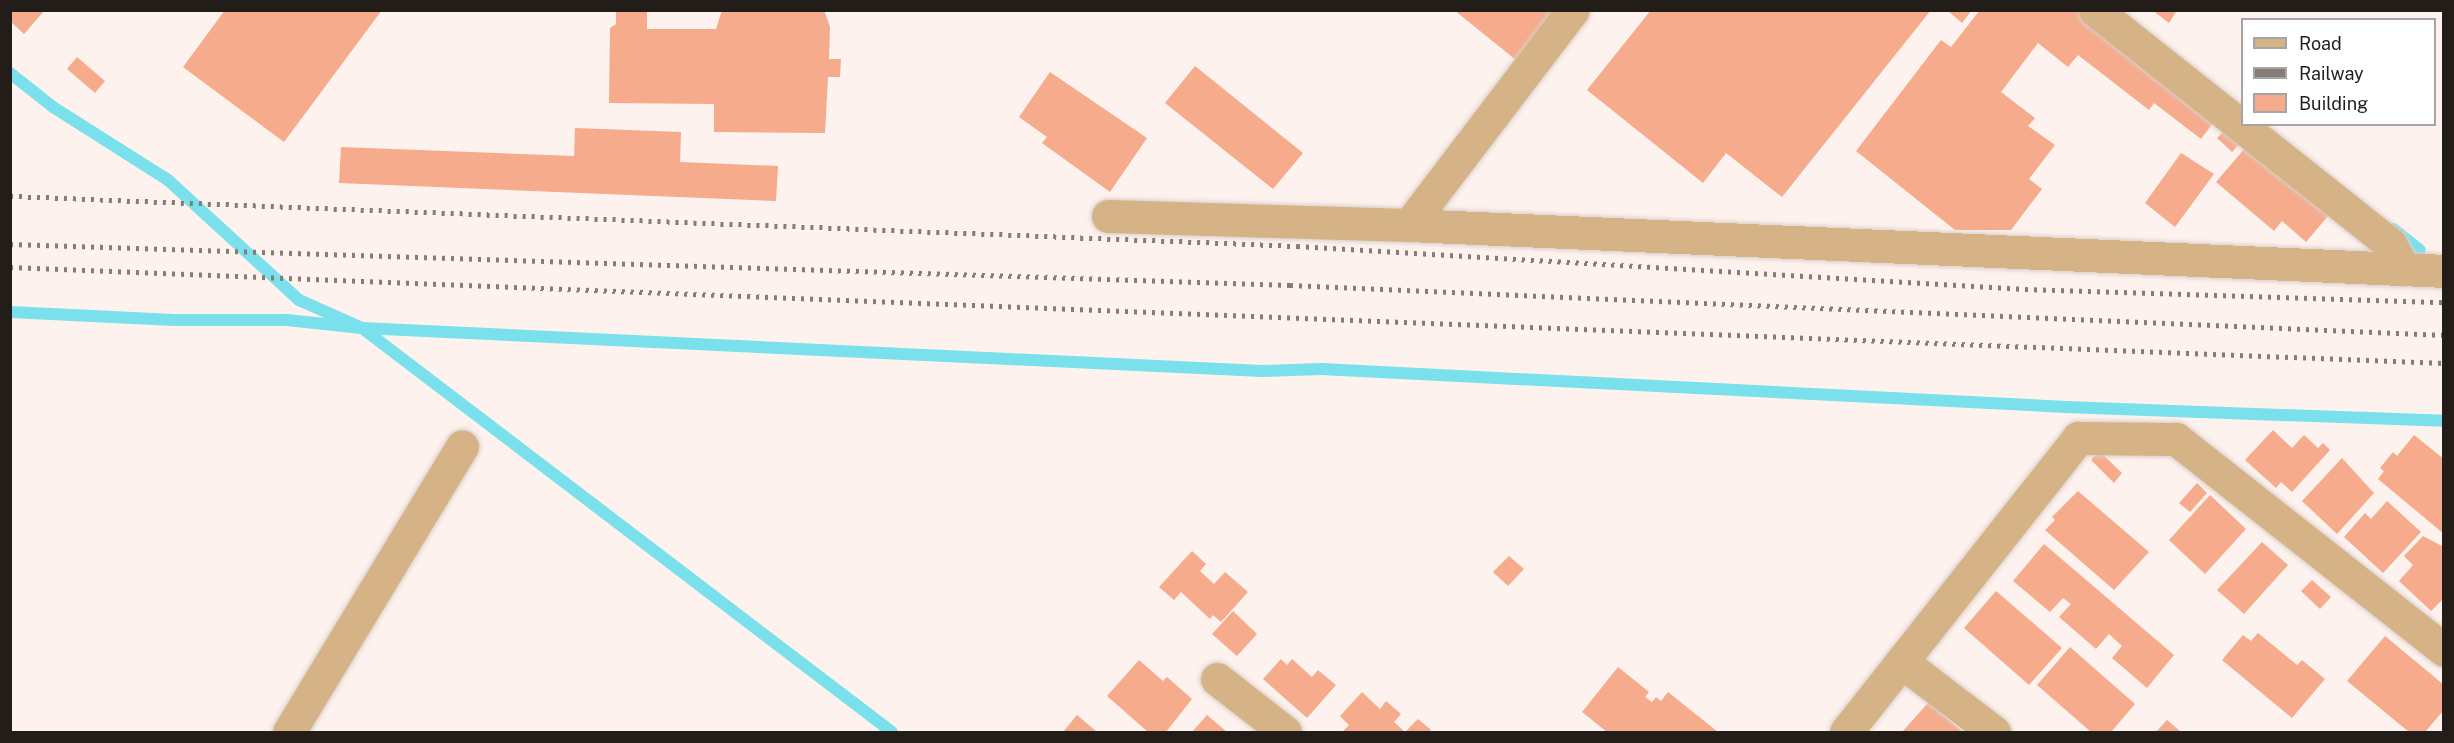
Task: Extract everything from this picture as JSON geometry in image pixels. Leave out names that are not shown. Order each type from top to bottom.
[{"type":"street","points":[[1408,225],[1573,10]]},
{"type":"street","points":[[2095,10],[2241,126]]},
{"type":"street","points":[[2241,126],[2390,244],[2404,269]]},
{"type":"street","points":[[1108,216],[1408,225],[2444,271]]},
{"type":"street","points":[[1846,732],[2078,438],[2176,439],[2444,650]]},
{"type":"street","points":[[289,732],[462,446]]},
{"type":"street","points":[[1902,662],[1994,732]]},
{"type":"street","points":[[1217,679],[1285,732]]},
{"type":"building","points":[[10,10],[45,10],[24,34],[10,21]]},
{"type":"building","points":[[225,10],[382,10],[284,142],[183,67]]},
{"type":"building","points":[[616,10],[647,10],[647,29],[716,29],[722,10],[824,10],[830,27],[829,59],[841,59],[840,77],[828,77],[825,133],[714,132],[714,104],[609,103],[610,28],[616,24]]},
{"type":"building","points":[[1454,10],[1555,10],[1516,60]]},
{"type":"building","points":[[1651,10],[1931,10],[1782,197],[1726,153],[1703,183],[1587,90]]},
{"type":"building","points":[[1947,10],[1972,10],[1962,23]]},
{"type":"building","points":[[1980,10],[2082,10],[2219,115],[2201,139],[2154,103],[2149,110],[2078,55],[2068,67],[2038,43],[2001,92],[2035,118],[2028,126],[2055,145],[2029,179],[2042,189],[2011,230],[1955,230],[1856,151],[1941,40],[1951,47]]},
{"type":"building","points":[[2152,10],[2177,10],[2169,23]]},
{"type":"building","points":[[77,57],[105,81],[95,93],[67,69]]},
{"type":"building","points":[[1195,66],[1303,153],[1273,189],[1165,103]]},
{"type":"building","points":[[1050,72],[1147,138],[1110,192],[1042,143],[1047,137],[1019,117]]},
{"type":"building","points":[[2229,126],[2243,140],[2232,152],[2217,138]]},
{"type":"building","points":[[575,128],[681,132],[680,162],[778,166],[776,201],[339,183],[341,147],[574,156]]},
{"type":"building","points":[[2252,140],[2333,210],[2306,242],[2282,221],[2274,231],[2216,182]]},
{"type":"building","points":[[2181,153],[2214,174],[2175,227],[2145,203]]},
{"type":"building","points":[[2273,430],[2292,448],[2304,435],[2318,448],[2323,443],[2330,450],[2292,492],[2281,482],[2276,488],[2245,460]]},
{"type":"building","points":[[2414,435],[2444,459],[2444,534],[2378,479],[2384,471],[2380,468],[2393,452],[2397,456]]},
{"type":"building","points":[[2099,451],[2122,473],[2114,483],[2091,460]]},
{"type":"building","points":[[2342,458],[2374,493],[2337,534],[2302,501]]},
{"type":"building","points":[[2197,483],[2207,493],[2190,512],[2179,503]]},
{"type":"building","points":[[2078,491],[2149,552],[2114,590],[2045,530],[2055,520],[2052,517]]},
{"type":"building","points":[[2210,495],[2246,529],[2205,574],[2169,540]]},
{"type":"building","points":[[2387,501],[2421,532],[2383,573],[2344,537],[2365,513],[2371,519]]},
{"type":"building","points":[[2423,536],[2444,547],[2444,598],[2431,611],[2399,581],[2413,565],[2404,556]]},
{"type":"building","points":[[2262,542],[2288,565],[2244,614],[2217,590]]},
{"type":"building","points":[[2044,544],[2174,655],[2147,688],[2112,658],[2122,646],[2109,634],[2096,649],[2059,617],[2071,604],[2063,598],[2050,612],[2013,581]]},
{"type":"building","points":[[1192,551],[1206,564],[1200,571],[1214,584],[1225,572],[1248,592],[1221,622],[1213,615],[1210,619],[1181,592],[1174,600],[1159,587]]},
{"type":"building","points":[[1509,556],[1524,569],[1508,586],[1493,572]]},
{"type":"building","points":[[2312,580],[2331,597],[2320,609],[2301,591]]},
{"type":"building","points":[[1996,591],[2062,648],[2029,685],[1964,628]]},
{"type":"building","points":[[1233,611],[1257,634],[1237,656],[1212,634]]},
{"type":"building","points":[[2258,633],[2297,665],[2302,660],[2325,679],[2292,718],[2222,660],[2243,635],[2251,641]]},
{"type":"building","points":[[2385,636],[2444,685],[2444,710],[2425,732],[2409,732],[2347,681]]},
{"type":"building","points":[[2070,647],[2135,704],[2111,732],[2091,732],[2037,685]]},
{"type":"building","points":[[1281,659],[1287,665],[1292,659],[1312,677],[1318,670],[1336,685],[1307,718],[1263,679]]},
{"type":"building","points":[[1139,660],[1163,681],[1167,677],[1192,699],[1166,732],[1148,732],[1107,696]]},
{"type":"building","points":[[1618,667],[1649,692],[1645,697],[1652,702],[1656,697],[1661,701],[1668,692],[1718,732],[1607,732],[1582,712]]},
{"type":"building","points":[[1362,692],[1380,709],[1386,701],[1401,714],[1394,722],[1405,732],[1342,732],[1349,725],[1340,716]]},
{"type":"building","points":[[1928,703],[1963,732],[1902,732]]},
{"type":"building","points":[[1077,715],[1097,732],[1063,732]]},
{"type":"building","points":[[1207,715],[1227,732],[1192,732]]},
{"type":"building","points":[[1418,719],[1431,730],[1429,732],[1405,732]]},
{"type":"building","points":[[2167,720],[2181,732],[2156,732]]},
{"type":"waterway","points":[[10,73],[53,107],[168,180],[299,300],[362,328],[892,732]]},
{"type":"waterway","points":[[2393,229],[2420,250]]},
{"type":"waterway","points":[[10,312],[174,320],[287,320],[362,328],[1262,371],[1322,369],[2066,407],[2444,421]]},
{"type":"railway","points":[[10,196],[1297,246],[2025,289],[2444,302]]},
{"type":"railway","points":[[10,244],[1290,285],[2444,335]]},
{"type":"railway","points":[[10,267],[2444,363]]}]
